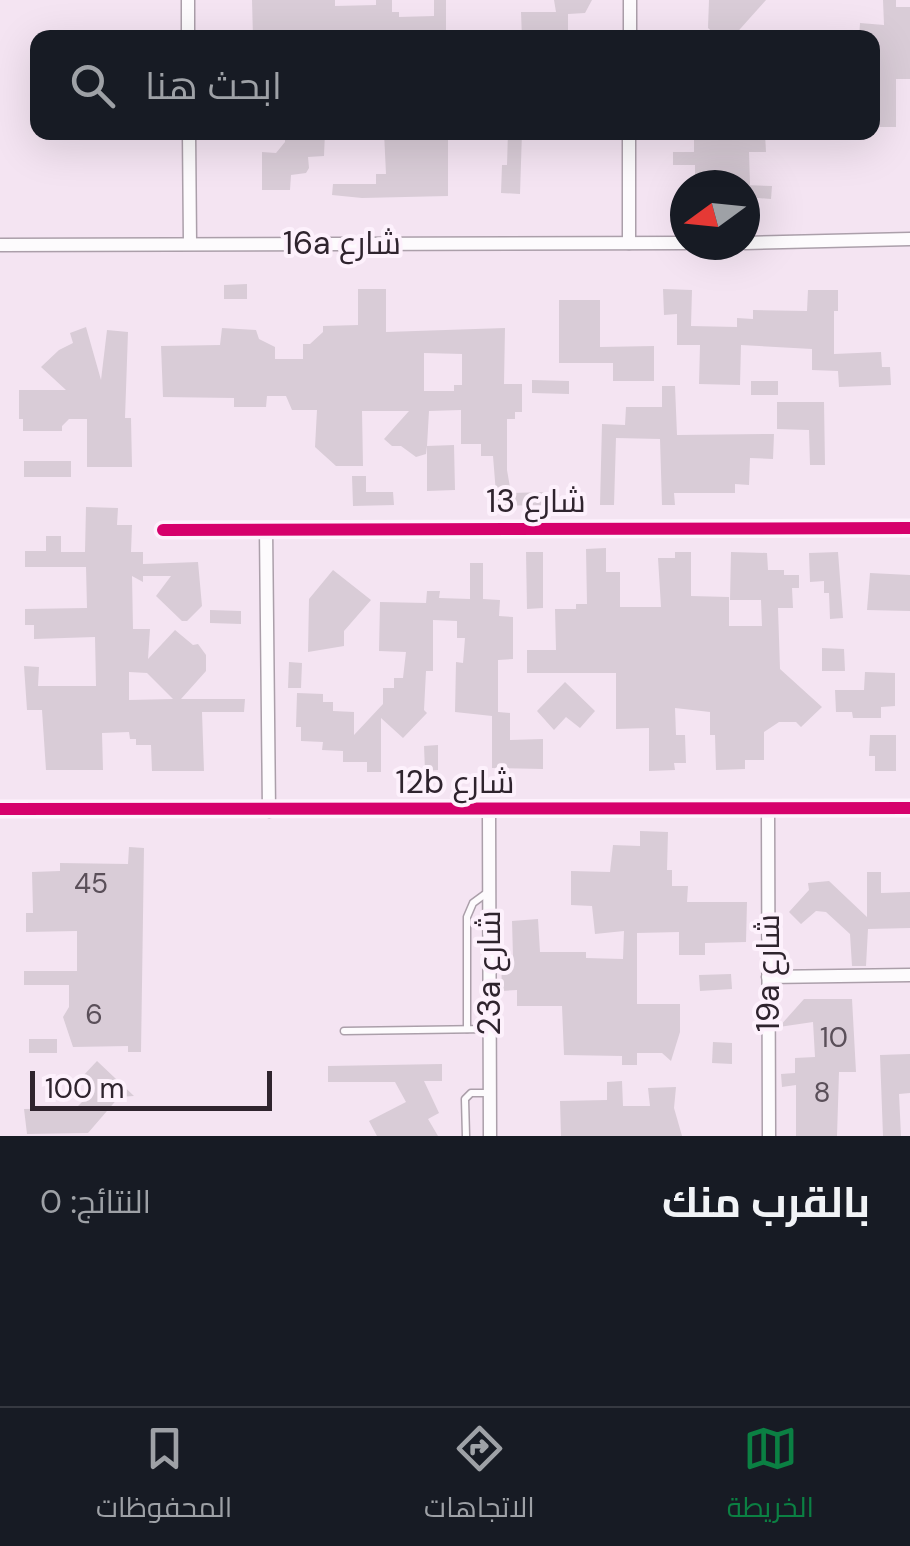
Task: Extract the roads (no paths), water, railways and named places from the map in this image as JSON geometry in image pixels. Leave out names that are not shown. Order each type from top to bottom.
[{"type":"street","points":[[188,0],[188,30]]},
{"type":"street","points":[[630,0],[630,30]]},
{"type":"street","points":[[189,140],[190,243]]},
{"type":"street","points":[[629,243],[630,140]]},
{"type":"street","points":[[760,243],[910,239]]},
{"type":"street","name":"16a شارع","points":[[0,245],[670,243]]},
{"type":"street","name":"شارع 13","points":[[163,530],[910,528]]},
{"type":"street","points":[[266,529],[269,811]]},
{"type":"street","name":"12b شارع","points":[[0,809],[910,808]]},
{"type":"street","name":"19a شارع","points":[[768,809],[768,1136]]},
{"type":"street","name":"23a شارع","points":[[489,810],[490,1136]]},
{"type":"street","points":[[768,978],[910,975]]},
{"type":"lane","points":[[466,1029],[467,917],[474,903],[490,892]]},
{"type":"lane","points":[[344,1030],[489,1030]]},
{"type":"lane","points":[[466,1136],[465,1099],[471,1093],[490,1094]]}]
